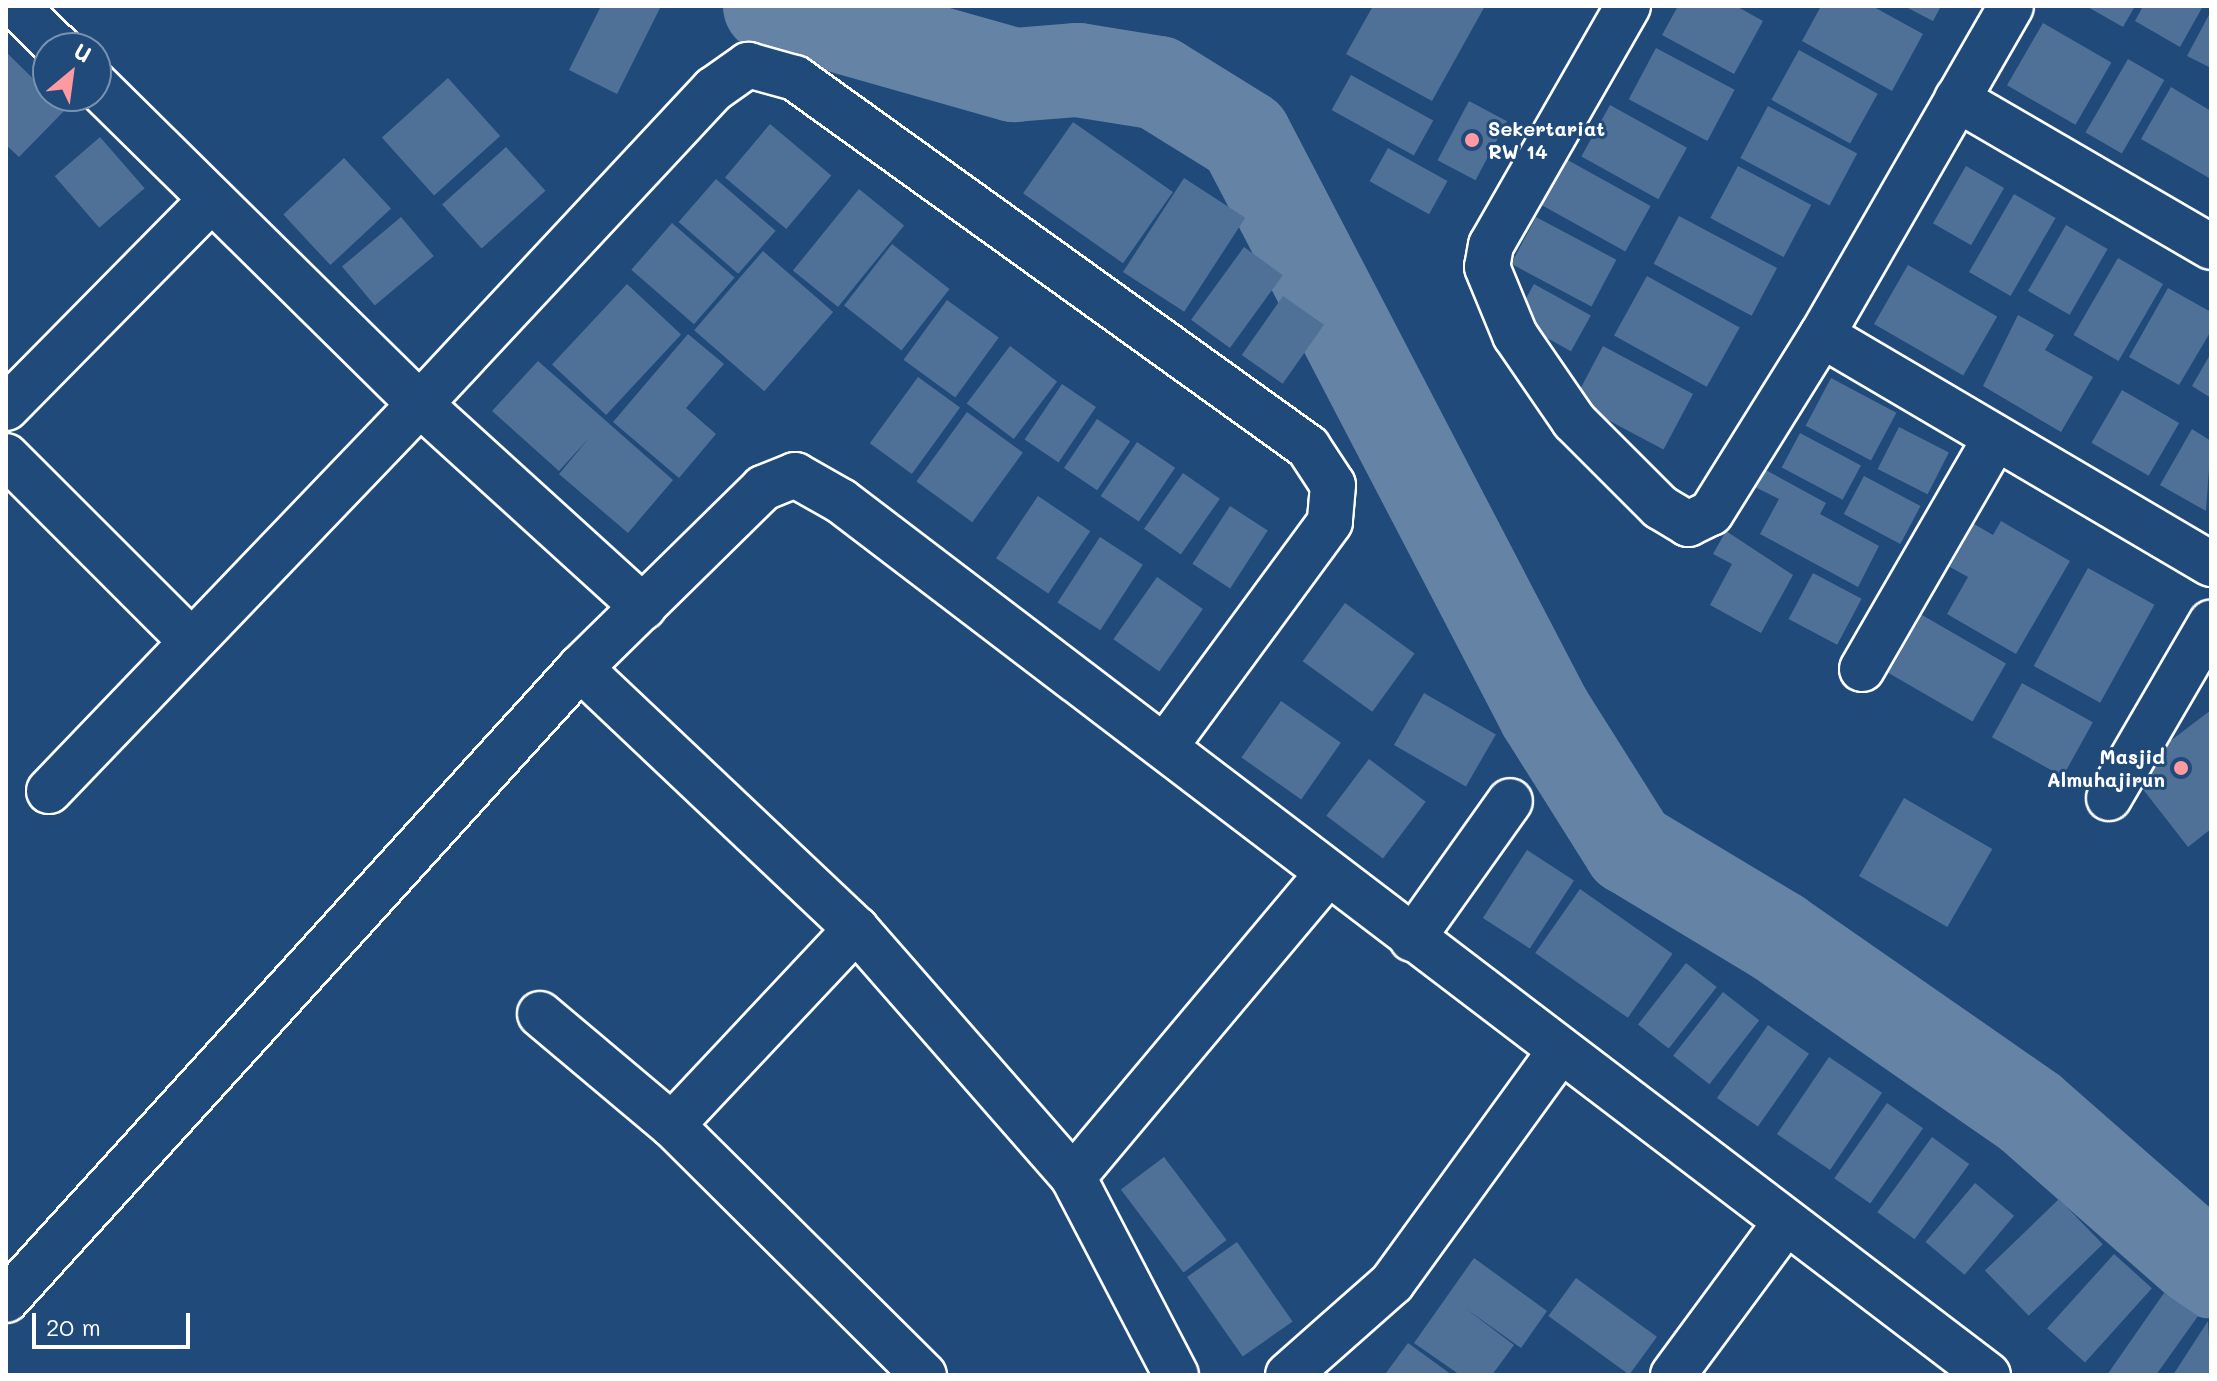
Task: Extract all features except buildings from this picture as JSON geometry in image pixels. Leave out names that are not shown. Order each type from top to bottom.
[{"type":"street","points":[[16,6],[43,32]]},
{"type":"street","points":[[1628,6],[1491,245],[1487,267],[1515,335],[1574,421],[1660,507],[1688,524],[1711,513],[1822,335],[2011,6]]},
{"type":"street","points":[[49,791],[190,640],[420,404],[714,89],[748,65],[795,78],[1308,447],[1333,485],[1330,522],[1165,747]]},
{"type":"street","points":[[1957,99],[2211,247]]},
{"type":"street","points":[[112,101],[420,404],[643,607]]},
{"type":"street","points":[[6,408],[212,199]]},
{"type":"street","points":[[1822,335],[2211,564]]},
{"type":"street","points":[[1862,669],[1995,439]]},
{"type":"street","points":[[6,456],[190,640]]},
{"type":"street","points":[[13,1277],[580,668],[763,488],[795,475],[841,501],[1165,747],[1326,875],[1988,1375]]},
{"type":"street","points":[[2109,798],[2211,623]]},
{"type":"street","points":[[580,668],[856,929],[1073,1177],[1176,1375]]},
{"type":"street","points":[[1412,939],[1510,801]]},
{"type":"street","points":[[1073,1177],[1326,875]]},
{"type":"street","points":[[672,1125],[856,929]]},
{"type":"street","points":[[540,1014],[672,1125],[924,1375]]},
{"type":"street","points":[[1288,1375],[1392,1283],[1560,1051]]},
{"type":"street","points":[[1673,1375],[1786,1222]]},
{"type":"waterway","points":[[770,6],[1014,75],[1078,70],[1158,83],[1245,137],[1545,713],[1630,848],[1778,937],[2031,1113],[2211,1271]]},
{"type":"place","name":"Sekertariat RW 14","points":[[1472,140]]},
{"type":"place","name":"Masjid Almuhajirun","points":[[2181,768]]}]
